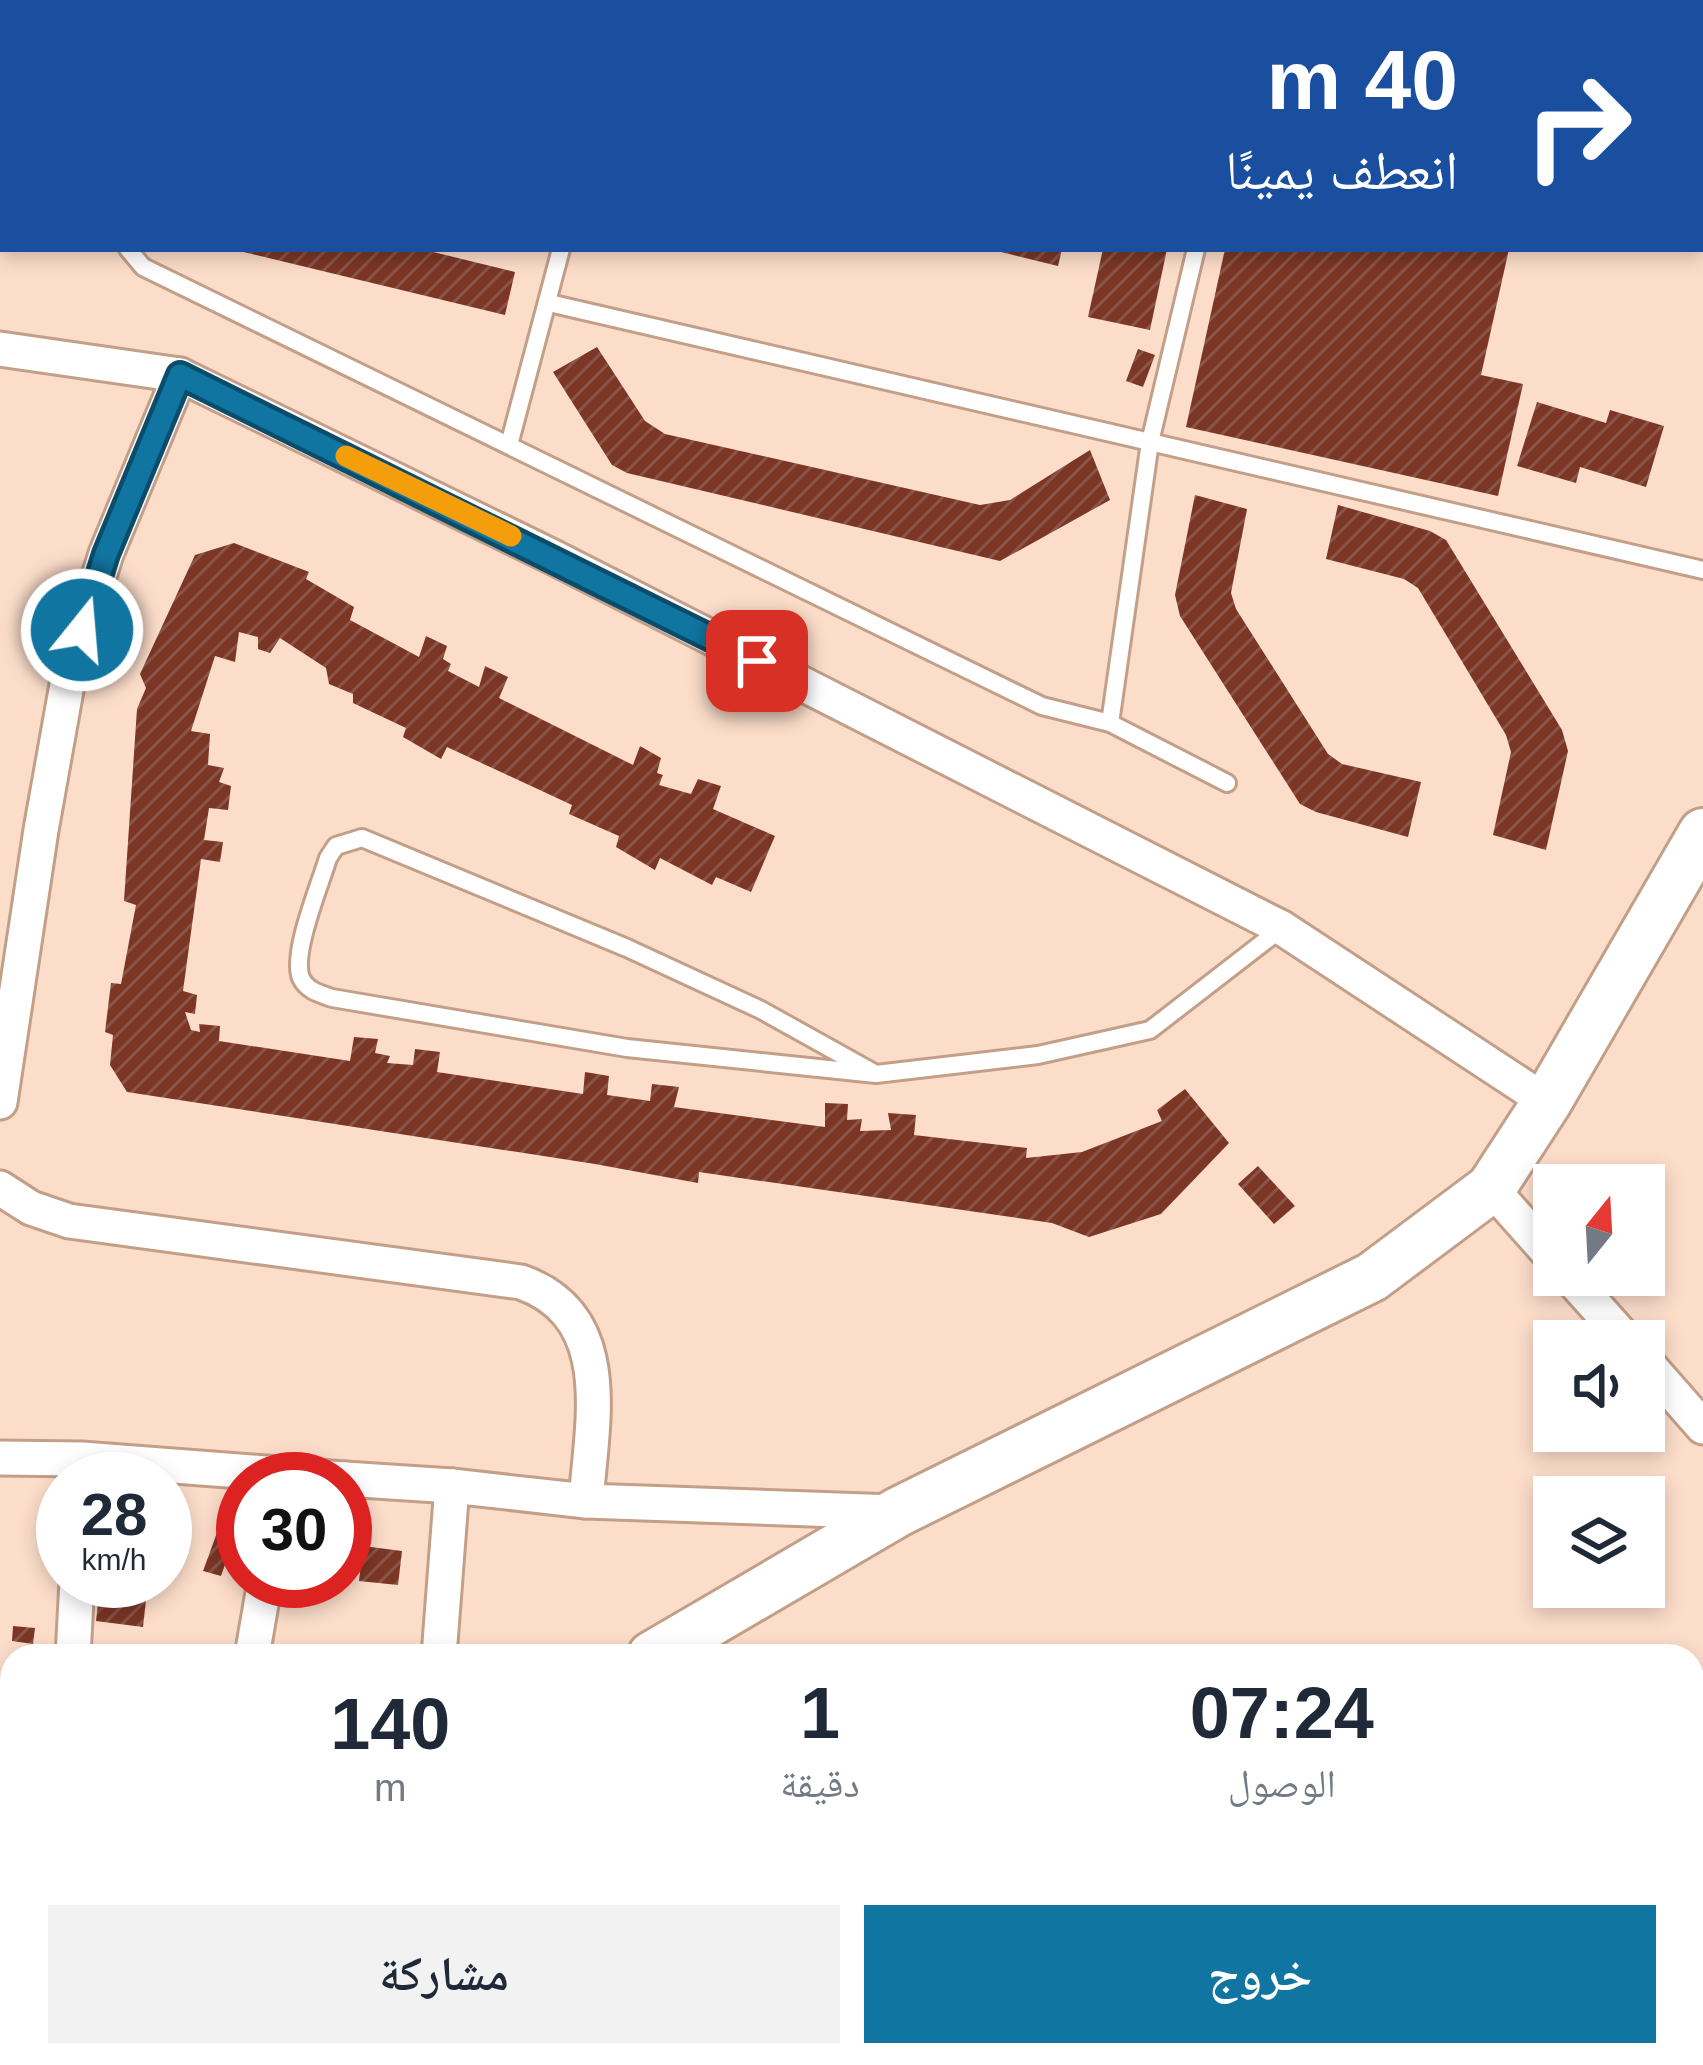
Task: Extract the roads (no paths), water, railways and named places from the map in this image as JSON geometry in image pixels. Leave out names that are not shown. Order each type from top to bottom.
[{"type":"main road","points":[[673,1644],[898,1513],[1372,1277],[1491,1188],[1547,1102],[1703,833]]},
{"type":"street","points":[[0,350],[180,375],[555,558],[1282,928],[1547,1102]]},
{"type":"street","points":[[0,1102],[70,668],[106,554],[180,375]]},
{"type":"street","points":[[0,1188],[31,1208],[69,1221],[521,1282],[542,1289],[568,1309],[588,1348],[595,1391],[586,1501]]},
{"type":"street","points":[[1491,1188],[1533,1235]]},
{"type":"street","points":[[1587,1296],[1608,1320]]},
{"type":"street","points":[[1665,1384],[1703,1427]]},
{"type":"street","points":[[0,1458],[36,1463]]},
{"type":"street","points":[[372,1481],[586,1501],[898,1513]]},
{"type":"street","points":[[440,1644],[452,1486]]},
{"type":"street","points":[[74,1644],[76,1608]]},
{"type":"street","points":[[254,1644],[260,1608]]},
{"type":"lane","points":[[130,252],[142,267],[1042,706],[1110,723],[1227,783]]},
{"type":"lane","points":[[509,445],[560,252]]},
{"type":"lane","points":[[1110,723],[1150,442],[1195,252]]},
{"type":"lane","points":[[549,303],[1703,570]]},
{"type":"lane","points":[[876,1074],[760,1010],[627,948],[362,838],[336,846],[328,858],[299,955],[302,980],[310,990],[332,998],[627,1048],[876,1074],[1038,1055],[1150,1030],[1282,928]]}]
